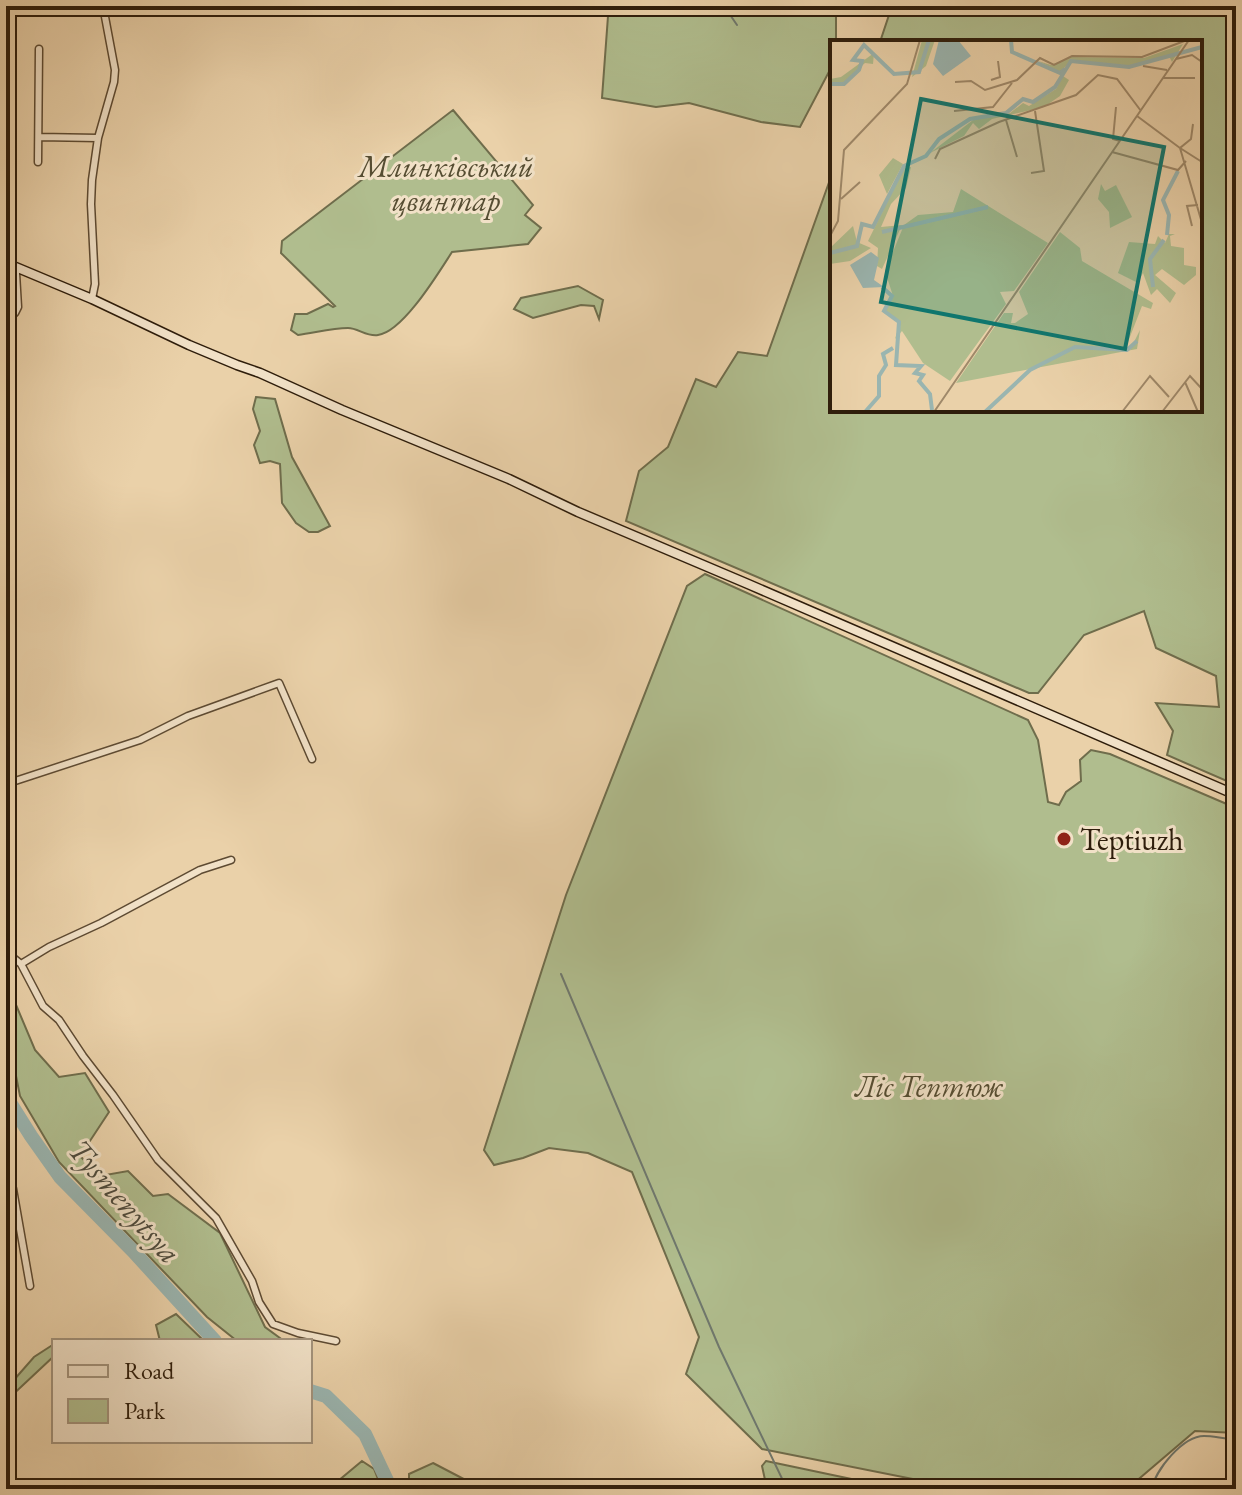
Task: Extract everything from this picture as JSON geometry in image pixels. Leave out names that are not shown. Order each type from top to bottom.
[{"type":"street","points":[[92,299],[95,284],[91,192],[98,138],[115,70],[103,6]]},
{"type":"street","points":[[38,162],[39,49]]},
{"type":"street","points":[[39,137],[98,138]]},
{"type":"street","points":[[6,263],[189,345],[488,470],[578,512],[1236,795]]},
{"type":"street","points":[[6,314],[15,313],[18,307],[18,268]]},
{"type":"street","points":[[6,784],[140,740],[188,716],[279,683],[312,759]]},
{"type":"street","points":[[21,964],[200,870],[231,860]]},
{"type":"street","points":[[6,947],[21,964],[43,1006],[59,1020],[158,1160],[216,1218],[273,1324],[336,1341]]},
{"type":"street","points":[[6,1171],[13,1189],[30,1286]]},
{"type":"green space","points":[[605,6],[836,6],[836,40],[830,40],[830,70],[800,127],[761,122],[689,103],[656,107],[602,98],[608,16]]},
{"type":"green space","points":[[892,6],[1236,6],[1236,785],[1167,755],[1173,731],[1156,703],[1219,707],[1216,676],[1156,648],[1144,611],[1084,635],[1038,693],[1029,693],[626,521],[639,471],[668,447],[696,379],[716,387],[738,352],[767,356],[830,180],[830,412],[1202,412],[1202,40],[881,40]]},
{"type":"green space","name":"Млинківський цвинтар","points":[[453,110],[533,205],[525,215],[541,228],[528,244],[452,252],[420,300],[388,331],[374,335],[342,328],[298,335],[291,330],[295,314],[307,314],[328,304],[335,306],[281,253],[282,241]]},
{"type":"green space","points":[[578,286],[603,300],[599,319],[594,306],[581,305],[533,318],[514,309],[521,298]]},
{"type":"green space","points":[[256,397],[275,399],[292,457],[330,526],[318,532],[309,532],[296,523],[282,503],[280,464],[270,461],[260,463],[254,445],[260,431],[253,409]]},
{"type":"green space","name":"Ліс Тептюж","points":[[705,574],[1028,720],[1038,740],[1048,802],[1059,805],[1066,792],[1081,781],[1080,760],[1091,750],[1110,754],[1236,808],[1236,1433],[1195,1431],[1127,1489],[963,1489],[762,1449],[686,1374],[699,1337],[632,1172],[588,1153],[549,1148],[494,1165],[484,1150],[566,895],[687,586]]},
{"type":"green space","points":[[6,981],[35,1050],[59,1077],[85,1073],[109,1112],[80,1156],[100,1176],[128,1171],[153,1196],[168,1194],[220,1233],[265,1327],[281,1339],[234,1339],[207,1317],[59,1162],[20,1096],[6,1026]]},
{"type":"green space","points":[[176,1314],[202,1339],[160,1339],[156,1325]]},
{"type":"green space","points":[[52,1345],[52,1358],[6,1401],[6,1389],[34,1357]]},
{"type":"green space","points":[[362,1461],[374,1469],[382,1489],[338,1489],[338,1481]]},
{"type":"green space","points":[[766,1461],[899,1489],[767,1489],[762,1466]]},
{"type":"green space","points":[[433,1463],[485,1489],[409,1489],[409,1474]]},
{"type":"waterway","points":[[724,6],[737,25]]},
{"type":"waterway","points":[[561,974],[719,1347],[787,1489]]},
{"type":"waterway","name":"Tysmenytsya","points":[[6,1088],[9,1101],[60,1177],[213,1339]]},
{"type":"waterway","name":"Tysmenytsya","points":[[312,1392],[326,1396],[365,1434],[391,1489]]},
{"type":"waterway","points":[[1152,1489],[1164,1464],[1187,1442],[1204,1436],[1236,1439]]},
{"type":"place","name":"Teptiuzh","points":[[1064,839]]}]
